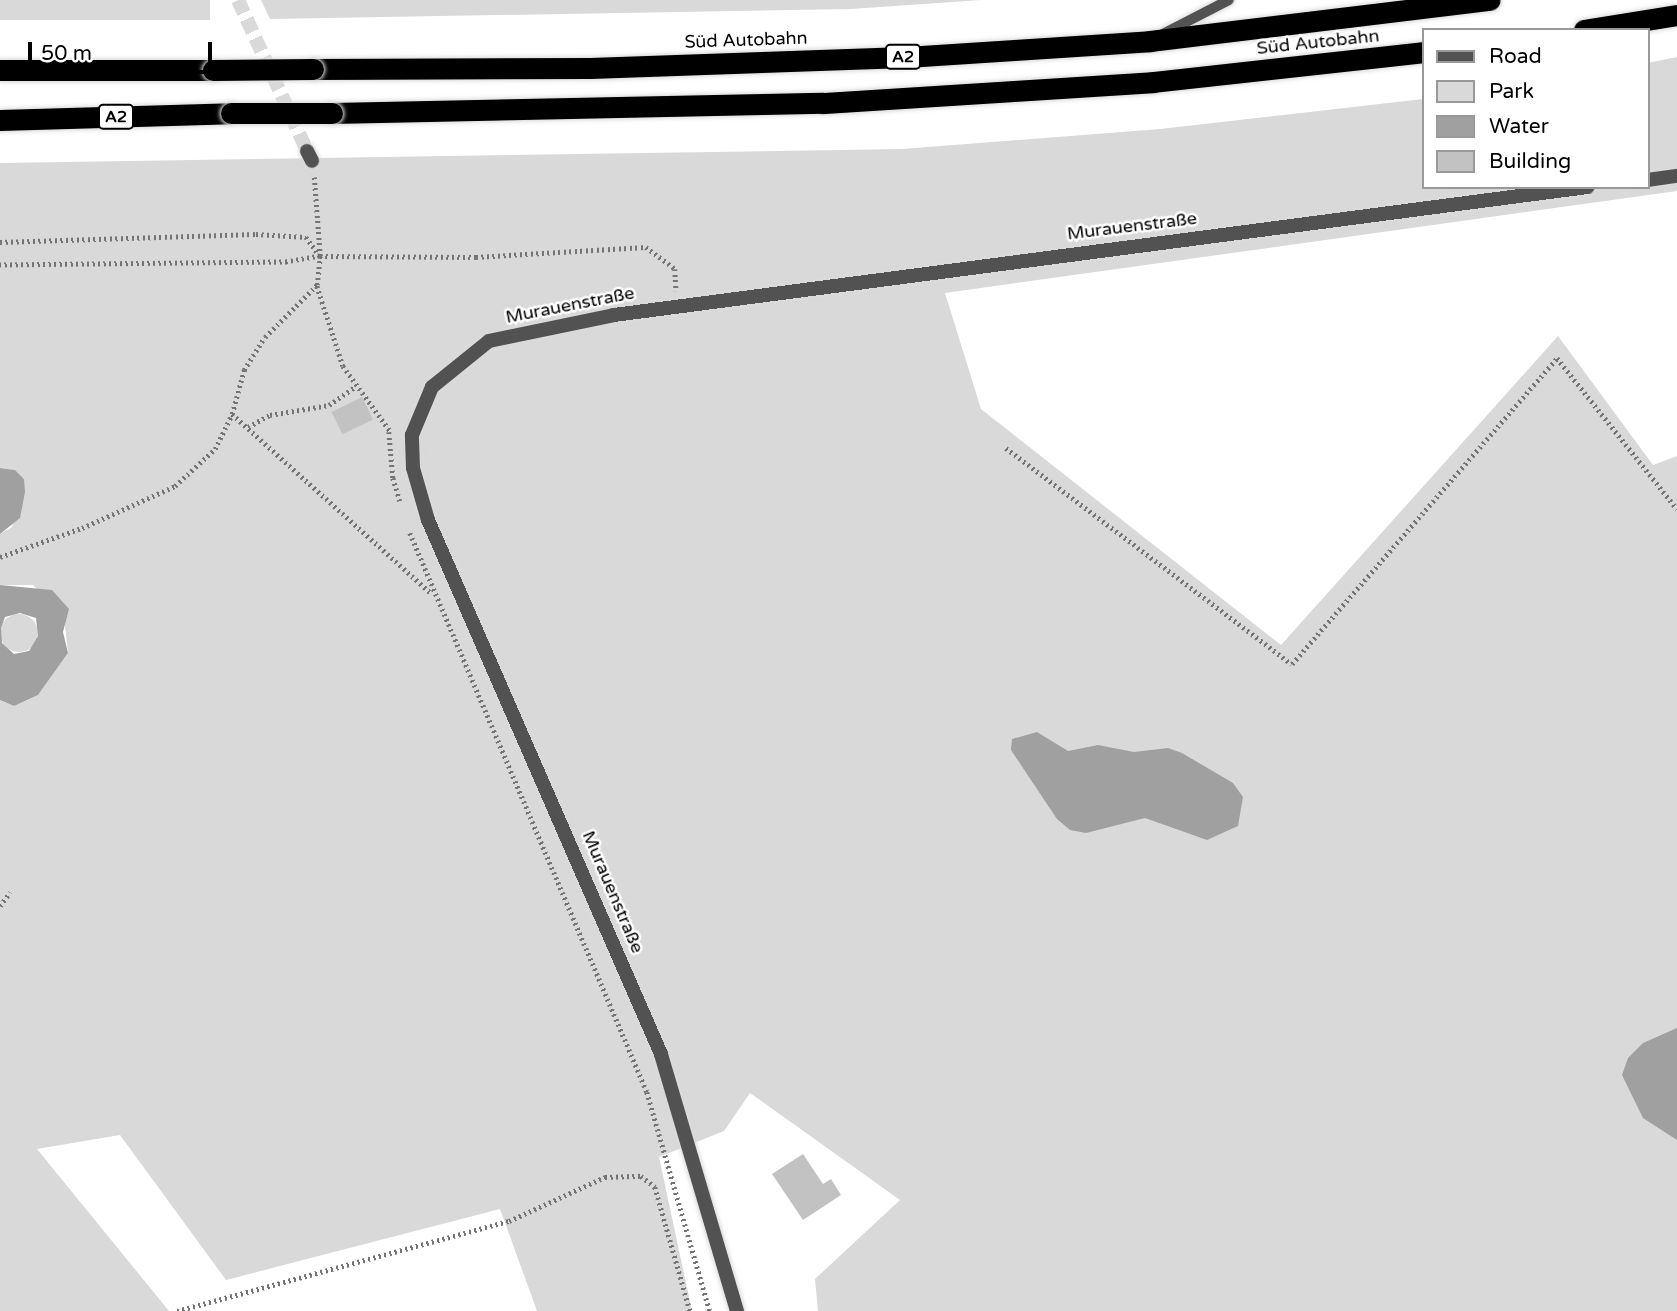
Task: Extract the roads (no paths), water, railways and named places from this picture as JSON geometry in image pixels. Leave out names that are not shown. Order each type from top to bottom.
[{"type":"highway","name":"Süd Autobahn","points":[[0,70],[603,68],[905,57],[1150,41],[1490,0]]},
{"type":"highway","points":[[1596,28],[1677,15]]},
{"type":"highway","name":"Süd Autobahn","points":[[0,120],[231,113],[823,103],[1153,82],[1422,52]]},
{"type":"street","points":[[1649,180],[1677,176]]},
{"type":"street","name":"Murauenstraße","points":[[737,1311],[661,1054],[428,520],[413,468],[412,435],[432,387],[489,341],[677,305],[1573,189]]},
{"type":"lane","points":[[1150,41],[1229,0]]},
{"type":"water","points":[[0,468],[15,470],[24,479],[25,492],[20,518],[0,534]]},
{"type":"water","points":[[0,585],[52,590],[69,609],[63,632],[68,653],[38,695],[14,706],[0,700]],"holes":[[[20,613],[36,618],[38,636],[29,651],[14,654],[2,643],[1,628],[5,617]]]},
{"type":"water","points":[[1037,732],[1068,751],[1098,745],[1134,752],[1168,748],[1182,753],[1233,783],[1243,797],[1238,826],[1207,840],[1145,818],[1086,833],[1070,830],[1057,819],[1011,750],[1012,739]]},
{"type":"water","points":[[1677,1028],[1677,1140],[1643,1118],[1622,1075],[1628,1058],[1643,1043]]},
{"type":"tunnel","points":[[238,0],[307,151]]}]
